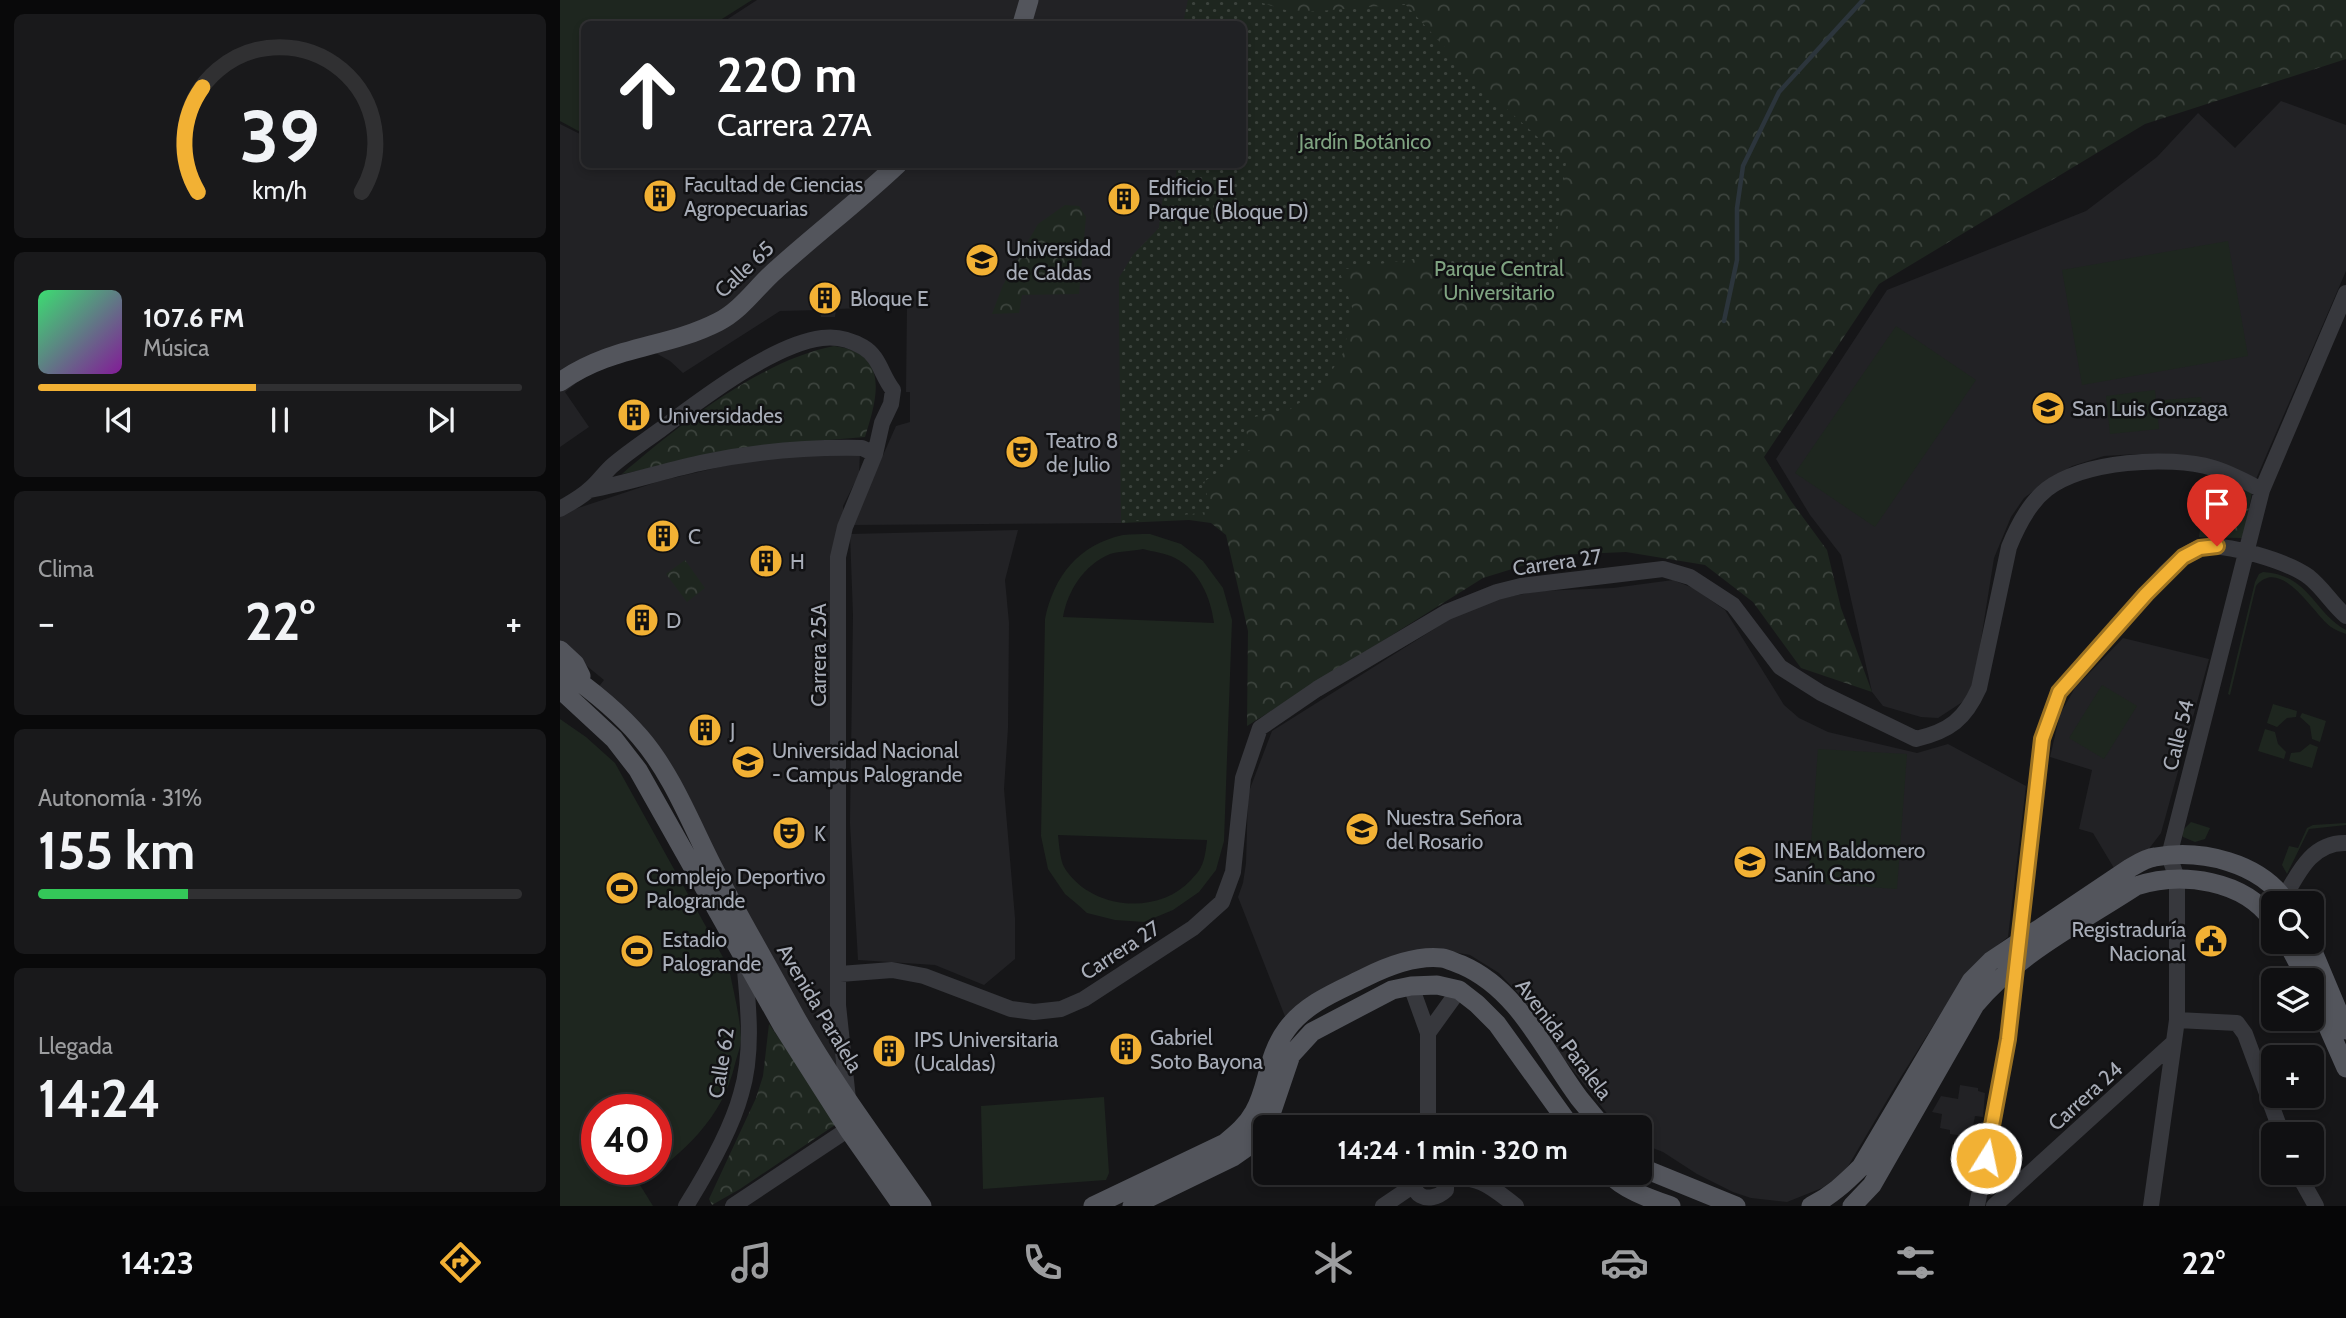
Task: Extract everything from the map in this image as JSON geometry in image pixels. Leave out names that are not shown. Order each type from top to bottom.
[{"type":"main road","points":[[1023,21],[1030,0]]},
{"type":"main road","name":"Calle 65","points":[[560,383],[583,366],[610,355],[697,332],[721,321],[745,302],[770,275],[820,230],[864,196],[894,168]]},
{"type":"main road","points":[[560,650],[575,664],[574,695]]},
{"type":"main road","name":"Avenida Paralela","points":[[560,668],[574,695],[614,738],[638,770],[783,1027],[855,1124],[922,1206]]},
{"type":"main road","name":"Avenida Paralela","points":[[560,688],[623,718],[642,739],[796,1018],[848,1099],[855,1124],[902,1206]]},
{"type":"main road","points":[[1811,1206],[1844,1186],[1861,1167],[1971,981],[1991,961],[2021,940],[2130,868],[2152,857],[2218,858],[2244,866],[2276,891]]},
{"type":"main road","points":[[1852,1206],[1872,1185],[1975,1005],[1993,983],[2017,964],[2136,886],[2154,880],[2177,878],[2228,887],[2249,897],[2261,907]]},
{"type":"main road","points":[[2314,954],[2346,1030]]},
{"type":"main road","name":"Avenida Paralela","points":[[1093,1206],[1225,1143],[1243,1128],[1255,1112],[1276,1046],[1287,1028],[1302,1012],[1376,972],[1427,958],[1445,958],[1473,970],[1499,989],[1518,1008],[1593,1115]]},
{"type":"main road","points":[[1132,1206],[1233,1157],[1253,1143],[1272,1111],[1291,1055],[1312,1032],[1392,990],[1437,985],[1459,990],[1497,1024],[1562,1115]]},
{"type":"main road","points":[[2324,1018],[2346,1068]]},
{"type":"main road","points":[[1652,1172],[1735,1206]]},
{"type":"main road","points":[[1624,1185],[1638,1194],[1671,1206]]},
{"type":"street","name":"Calle 54","points":[[2169,856],[2262,489],[2346,293]]},
{"type":"street","name":"Carrera 25A","points":[[589,490],[612,466],[696,403],[782,352],[820,338],[831,337],[857,343],[870,352],[879,362],[884,379],[893,390],[875,454],[845,527],[838,556],[838,1005],[848,1099]]},
{"type":"street","points":[[560,509],[589,490],[622,485],[704,462],[770,450],[862,447],[875,454]]},
{"type":"street","name":"Carrera 27","points":[[840,974],[892,970],[923,976],[1011,1009],[1034,1012],[1061,1009],[1084,999],[1193,928],[1222,902],[1233,872],[1243,778],[1260,728],[1317,689],[1447,612],[1497,592],[1521,586],[1663,569],[1690,577],[1733,605],[1780,667],[1821,693],[1916,738],[1933,735],[1963,717],[1971,705],[1979,688],[2009,547],[2017,526],[2046,489],[2099,466],[2177,462],[2212,468],[2262,489]]},
{"type":"street","points":[[1978,1206],[2008,1039],[2042,739],[2059,692],[2146,594],[2183,557],[2200,548],[2217,546],[2246,551],[2306,575],[2346,616]]},
{"type":"street","points":[[2290,891],[2304,862],[2323,847],[2346,843]]},
{"type":"street","points":[[2151,1206],[2177,1020],[2177,878],[2169,856]]},
{"type":"street","name":"Calle 62","points":[[687,1206],[742,1094],[749,1039],[743,957]]},
{"type":"street","points":[[1411,986],[1428,1033],[1428,1115]]},
{"type":"street","points":[[1428,1033],[1459,990]]},
{"type":"street","points":[[2177,1020],[2237,1023],[2245,1034],[2278,1122]]},
{"type":"street","name":"Carrera 24","points":[[1994,1206],[2172,1045]]},
{"type":"street","points":[[737,1204],[855,1124]]},
{"type":"street","points":[[1852,1206],[1861,1167]]},
{"type":"street","points":[[1383,1206],[1409,1185]]},
{"type":"street","points":[[1418,1185],[1422,1198],[1431,1203],[1446,1190],[1445,1185]]},
{"type":"street","points":[[1488,1185],[1516,1206]]},
{"type":"street","points":[[2304,1185],[2316,1206]]},
{"type":"shaded area","name":"Universidad de Caldas","points":[[757,0],[1253,0],[1295,13],[1214,511],[1121,523],[852,525],[896,426],[910,422],[910,392],[906,392],[907,306],[879,305],[879,292],[870,292],[870,304],[865,304],[865,308],[836,309],[835,317],[821,317],[820,310],[780,311],[683,373],[670,361],[652,351],[593,370],[565,392],[589,427],[560,447],[560,124],[581,134],[581,168],[1246,168],[1246,21],[725,21]]},
{"type":"shaded area","name":"San Luis Gonzaga","points":[[2281,101],[2346,125],[2346,271],[2256,479],[2182,457],[2137,454],[2104,456],[2072,466],[2045,482],[2024,498],[2011,517],[1994,558],[1974,684],[1964,701],[1938,718],[1921,717],[1883,706],[1872,692],[1841,555],[1810,515],[1776,459],[1887,290],[2086,211],[2157,157],[2198,113],[2235,148]]},
{"type":"shaded area","name":"Universidad Nacional - Campus Palogrande","points":[[860,453],[859,474],[843,506],[846,528],[840,1076],[662,772],[593,694],[604,680],[560,644],[560,514],[660,481],[763,457]]},
{"type":"shaded area","points":[[1018,530],[1005,580],[1009,623],[1008,728],[1004,789],[1015,918],[1015,959],[984,985],[935,965],[858,960],[850,823],[853,615],[850,534]]},
{"type":"shaded area","name":"INEM Baldomero Sanín Cano","points":[[1673,580],[1693,588],[1725,610],[1784,705],[1799,718],[1828,732],[1917,753],[1948,744],[2026,786],[2008,937],[1984,956],[1950,999],[1844,1173],[1822,1188],[1787,1202],[1751,1198],[1733,1192],[1652,1148],[1652,1115],[1608,1115],[1525,1010],[1518,993],[1499,973],[1470,955],[1442,950],[1286,1019],[1238,897],[1246,863],[1248,794],[1272,731],[1466,609],[1539,591],[1613,588]]},
{"type":"shaded area","points":[[2123,638],[2209,659],[2161,833],[2148,850],[2114,868],[2093,833],[2079,829],[2092,770],[2050,757],[2060,714],[2075,688]]},
{"type":"shaded area","points":[[1960,1085],[1978,1088],[1978,1091],[1985,1093],[1983,1117],[1975,1116],[1973,1126],[1980,1127],[1978,1138],[1950,1134],[1950,1130],[1940,1128],[1942,1114],[1932,1112],[1941,1096],[1958,1099]]},
{"type":"green space","points":[[560,0],[752,0],[719,21],[581,21],[581,132],[560,121]]},
{"type":"green space","name":"Parque Central Universitario","points":[[1188,0],[2346,0],[2346,59],[2145,124],[1879,284],[1764,457],[1791,501],[1827,550],[1841,608],[1872,692],[1801,668],[1753,602],[1705,565],[1626,552],[1557,555],[1483,578],[1247,726],[1248,631],[1226,535],[1211,523],[1189,520],[1121,523],[1119,278],[1133,255],[1159,228],[1163,197],[1174,192],[1177,168],[1246,168],[1246,21],[1184,21]]},
{"type":"green space","name":"Jardín Botánico","points":[[1188,0],[1253,0],[1295,13],[1405,4],[1472,77],[1566,163],[1553,264],[1490,304],[1433,256],[1339,270],[1353,310],[1343,353],[1321,388],[1289,410],[1244,419],[1250,450],[1202,483],[1214,511],[1121,523],[1119,278],[1133,255],[1159,228],[1163,197],[1174,192],[1177,168],[1246,168],[1246,21],[1184,21]]},
{"type":"green space","points":[[1065,205],[1079,206],[1086,217],[1079,294],[1022,295],[1019,313],[992,314],[1003,285],[1038,224]]},
{"type":"green space","points":[[2228,241],[2248,356],[2082,385],[2062,270]]},
{"type":"green space","points":[[1896,326],[1976,380],[1875,527],[1795,473]]},
{"type":"green space","points":[[834,346],[852,350],[865,358],[872,368],[875,393],[865,437],[792,443],[622,474],[694,416],[750,380],[778,365]]},
{"type":"green space","points":[[2155,390],[2159,429],[2110,434],[2106,396]]},
{"type":"green space","points":[[2201,397],[2203,414],[2165,418],[2163,400]]},
{"type":"green space","points":[[2208,474],[2252,492],[2243,538],[2199,537]]},
{"type":"green space","points":[[1150,534],[1181,544],[1203,561],[1223,588],[1232,620],[1224,841],[1216,870],[1199,892],[1173,910],[1144,922],[1115,920],[1087,913],[1065,894],[1048,869],[1041,836],[1045,619],[1049,603],[1070,565],[1093,546],[1123,535]],"holes":[[[1143,549],[1171,556],[1191,570],[1207,595],[1214,623],[1063,617],[1073,588],[1092,565],[1110,554]],[[1058,835],[1207,840],[1207,841],[1200,869],[1177,892],[1143,903],[1125,903],[1107,900],[1076,881],[1064,867]]]},
{"type":"green space","points":[[685,560],[705,588],[687,602],[666,574]]},
{"type":"green space","points":[[2263,572],[2279,575],[2301,587],[2326,614],[2346,630],[2346,634],[2324,621],[2286,582],[2266,578],[2256,586],[2230,695],[2228,694],[2255,582]]},
{"type":"green space","points":[[2102,685],[2137,706],[2104,759],[2069,738]]},
{"type":"green space","points":[[2273,704],[2297,711],[2296,717],[2287,718],[2277,727],[2267,723]]},
{"type":"green space","points":[[2302,713],[2326,721],[2320,742],[2312,739],[2310,726],[2300,717]]},
{"type":"green space","name":"Estadio Palogrande","points":[[560,719],[586,737],[615,763],[729,968],[738,1012],[741,1038],[739,1051],[721,1102],[699,1133],[672,1159],[672,1094],[581,1094],[581,1185],[640,1185],[653,1206],[560,1206]]},
{"type":"green space","points":[[2265,729],[2275,732],[2278,744],[2286,752],[2284,759],[2258,751]]},
{"type":"green space","points":[[2310,744],[2318,747],[2312,768],[2289,761],[2291,753],[2300,752]]},
{"type":"green space","points":[[1818,749],[1907,754],[1897,889],[1808,883]]},
{"type":"green space","points":[[2191,822],[2210,828],[2205,839],[2195,842],[2183,837],[2181,832]]},
{"type":"green space","points":[[2346,823],[2309,829],[2287,874],[2282,865],[2289,846],[2298,848],[2307,828],[2313,825]]},
{"type":"green space","points":[[769,1024],[838,1123],[712,1205],[709,1199],[756,1098],[763,1076]]},
{"type":"green space","points":[[1104,1097],[1109,1173],[1106,1180],[983,1189],[981,1106]]},
{"type":"waterway","points":[[1724,321],[1737,260],[1737,208],[1743,166],[1779,92],[1863,0]]},
{"type":"place","name":"Facultad de Ciencias Agropecuarias","points":[[660,196]]},
{"type":"place","name":"Edificio El Parque (Bloque D)","points":[[1124,199]]},
{"type":"place","name":"Universidad de Caldas","points":[[982,260]]},
{"type":"place","name":"Bloque E","points":[[825,298]]},
{"type":"place","name":"San Luis Gonzaga","points":[[2048,408]]},
{"type":"place","name":"Universidades","points":[[634,415]]},
{"type":"place","name":"Teatro 8 de Julio","points":[[1022,452]]},
{"type":"place","name":"C","points":[[663,536]]},
{"type":"place","name":"H","points":[[766,561]]},
{"type":"place","name":"D","points":[[642,620]]},
{"type":"place","name":"J","points":[[705,730]]},
{"type":"place","name":"Universidad Nacional - Campus Palogrande","points":[[748,762]]},
{"type":"place","name":"Nuestra Señora del Rosario","points":[[1362,829]]},
{"type":"place","name":"K","points":[[789,833]]},
{"type":"place","name":"INEM Baldomero Sanín Cano","points":[[1750,862]]},
{"type":"place","name":"Complejo Deportivo Palogrande","points":[[622,888]]},
{"type":"place","name":"Registraduría Nacional","points":[[2211,941]]},
{"type":"place","name":"Estadio Palogrande","points":[[637,951]]},
{"type":"place","name":"Gabriel Soto Bayona","points":[[1126,1049]]},
{"type":"place","name":"IPS Universitaria (Ucaldas)","points":[[889,1051]]},
{"type":"route","points":[[1986,1158],[2008,1039],[2042,739],[2059,692],[2165,573],[2183,557],[2200,548],[2217,546]]}]
